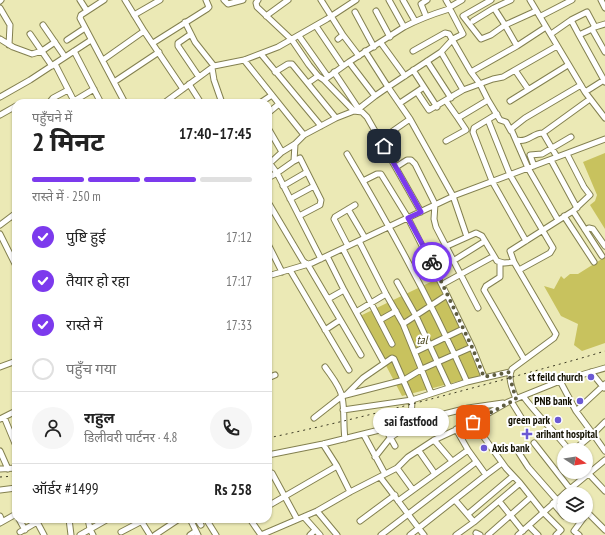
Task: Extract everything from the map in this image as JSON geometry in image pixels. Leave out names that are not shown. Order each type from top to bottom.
[{"type":"street","points":[[80,0],[87,11]]},
{"type":"street","points":[[104,0],[80,16],[84,28],[123,99]]},
{"type":"street","points":[[125,0],[183,88]]},
{"type":"street","points":[[134,15],[160,0]]},
{"type":"street","points":[[153,43],[209,8],[206,0]]},
{"type":"street","points":[[224,0],[228,4],[242,0]]},
{"type":"street","points":[[266,16],[288,0]]},
{"type":"street","points":[[321,0],[343,35],[359,56]]},
{"type":"street","points":[[169,99],[213,67],[244,60],[292,40],[356,0]]},
{"type":"street","points":[[388,0],[404,28]]},
{"type":"street","points":[[403,0],[415,21]]},
{"type":"street","points":[[426,16],[421,4],[427,0]]},
{"type":"street","points":[[272,160],[295,144],[304,135],[336,118],[359,110],[375,96],[441,52],[453,39],[462,34],[446,0]]},
{"type":"street","points":[[326,79],[365,51],[381,43],[415,21],[449,8],[462,0]]},
{"type":"street","points":[[491,0],[463,16],[481,39],[504,25],[536,11]]},
{"type":"street","points":[[473,21],[494,8],[511,0]]},
{"type":"street","points":[[541,16],[572,0]]},
{"type":"street","points":[[601,0],[605,8]]},
{"type":"street","points":[[255,1],[266,16],[292,40],[305,61],[318,76],[326,79]]},
{"type":"street","points":[[532,1],[536,11],[541,16],[584,92],[605,118]]},
{"type":"street","points":[[0,8],[9,22],[9,45]]},
{"type":"street","points":[[494,8],[517,46]]},
{"type":"street","points":[[376,11],[390,36]]},
{"type":"street","points":[[355,12],[374,47]]},
{"type":"street","points":[[551,34],[570,20],[587,12],[605,52]]},
{"type":"street","points":[[570,20],[604,81],[584,92]]},
{"type":"street","points":[[185,22],[202,52],[213,67],[218,99]]},
{"type":"street","points":[[579,35],[605,24]]},
{"type":"street","points":[[43,25],[65,57]]},
{"type":"street","points":[[316,26],[343,66]]},
{"type":"street","points":[[471,72],[517,46],[546,27]]},
{"type":"street","points":[[67,40],[84,28]]},
{"type":"street","points":[[102,60],[144,31]]},
{"type":"street","points":[[413,50],[445,33],[449,34],[500,120],[506,122],[516,140],[528,168],[558,220]]},
{"type":"street","points":[[30,34],[53,65],[72,99]]},
{"type":"street","points":[[191,34],[178,43],[178,46],[199,77]]},
{"type":"street","points":[[338,39],[343,35]]},
{"type":"street","points":[[299,36],[326,79],[367,117],[421,212]]},
{"type":"street","points":[[0,39],[9,45],[32,54],[42,51],[55,42]]},
{"type":"street","points":[[0,96],[53,65],[91,40]]},
{"type":"street","points":[[381,43],[405,76]]},
{"type":"street","points":[[417,92],[429,110],[463,90],[503,77],[557,46]]},
{"type":"street","points":[[74,51],[99,99]]},
{"type":"street","points":[[365,51],[410,119],[453,196],[467,237]]},
{"type":"street","points":[[114,82],[159,52]]},
{"type":"street","points":[[441,52],[463,90]]},
{"type":"street","points":[[261,54],[321,126]]},
{"type":"street","points":[[244,60],[304,135]]},
{"type":"street","points":[[427,61],[466,130],[446,141]]},
{"type":"street","points":[[349,62],[375,96]]},
{"type":"street","points":[[276,72],[288,64],[292,64],[336,118]]},
{"type":"street","points":[[510,101],[568,65]]},
{"type":"street","points":[[414,70],[437,106]]},
{"type":"street","points":[[515,70],[528,89]]},
{"type":"street","points":[[334,72],[359,110]]},
{"type":"street","points":[[308,83],[318,76]]},
{"type":"street","points":[[190,84],[199,99]]},
{"type":"street","points":[[511,132],[513,127],[580,85]]},
{"type":"street","points":[[400,103],[424,87]]},
{"type":"street","points":[[79,99],[94,89]]},
{"type":"street","points":[[53,99],[68,90]]},
{"type":"street","points":[[266,99],[272,95]]},
{"type":"street","points":[[516,140],[526,141],[538,133],[542,133],[590,99]]},
{"type":"street","points":[[458,118],[488,100]]},
{"type":"street","points":[[272,110],[279,104]]},
{"type":"street","points":[[0,115],[12,108]]},
{"type":"street","points":[[497,114],[474,128],[473,132],[492,181],[526,240]]},
{"type":"street","points":[[380,140],[410,119]]},
{"type":"street","points":[[488,120],[510,175],[553,248],[543,257],[519,270]]},
{"type":"street","points":[[542,133],[557,157]]},
{"type":"street","points":[[272,135],[282,152]]},
{"type":"street","points":[[522,156],[542,154],[571,137]]},
{"type":"street","points":[[272,275],[308,265],[453,196],[605,140]]},
{"type":"street","points":[[294,161],[295,144]]},
{"type":"street","points":[[347,154],[390,226],[447,337],[467,382]]},
{"type":"street","points":[[343,410],[412,400],[484,377],[510,372],[524,359],[554,338],[556,334],[514,262],[510,251],[575,209],[590,195],[584,187],[567,154]]},
{"type":"street","points":[[530,155],[534,166]]},
{"type":"street","points":[[272,176],[300,158],[321,200],[321,203],[320,205],[299,216]]},
{"type":"street","points":[[396,167],[407,160],[412,160],[419,172],[435,204],[434,222],[478,308]]},
{"type":"street","points":[[551,160],[585,230],[602,256]]},
{"type":"street","points":[[272,167],[277,173],[321,259]]},
{"type":"street","points":[[283,186],[307,172]]},
{"type":"street","points":[[363,181],[377,174],[381,174],[408,218],[443,284],[484,377]]},
{"type":"street","points":[[290,199],[314,186]]},
{"type":"street","points":[[348,246],[334,219],[355,205]]},
{"type":"street","points":[[272,209],[291,242],[308,265],[361,355]]},
{"type":"street","points":[[348,209],[365,238]]},
{"type":"street","points":[[1,222],[12,215]]},
{"type":"street","points":[[564,216],[594,262]]},
{"type":"street","points":[[585,230],[589,228],[593,229],[605,246]]},
{"type":"street","points":[[446,246],[476,233],[482,236],[497,261],[514,262]]},
{"type":"street","points":[[0,234],[12,258]]},
{"type":"street","points":[[359,241],[386,294],[404,324],[431,393]]},
{"type":"street","points":[[453,261],[485,241]]},
{"type":"street","points":[[343,249],[392,344]]},
{"type":"street","points":[[272,252],[282,272]]},
{"type":"street","points":[[327,256],[384,363]]},
{"type":"street","points":[[443,284],[494,256]]},
{"type":"street","points":[[500,262],[500,277],[486,286],[484,290],[524,359]]},
{"type":"street","points":[[290,270],[349,370]]},
{"type":"street","points":[[397,282],[416,316],[450,387]]},
{"type":"street","points":[[328,299],[344,290]]},
{"type":"street","points":[[356,312],[386,294]]},
{"type":"street","points":[[404,324],[447,295]]},
{"type":"street","points":[[380,320],[396,311]]},
{"type":"street","points":[[325,330],[340,320]]},
{"type":"street","points":[[415,352],[463,329]]},
{"type":"street","points":[[344,396],[404,380],[422,368],[472,347]]},
{"type":"street","points":[[314,418],[344,396],[363,378],[390,359],[394,359],[412,400],[408,423],[404,428],[390,438],[375,457]]},
{"type":"street","points":[[0,368],[12,363]]},
{"type":"street","points":[[325,367],[344,396],[343,426],[345,439]]},
{"type":"street","points":[[253,523],[261,535],[267,534],[316,511],[397,468],[408,457],[434,440],[473,422],[512,401],[560,381],[605,368]]},
{"type":"street","points":[[510,372],[512,401],[524,422]]},
{"type":"street","points":[[576,411],[604,386],[591,372]]},
{"type":"street","points":[[560,381],[576,411],[605,451]]},
{"type":"street","points":[[523,396],[537,415],[564,443]]},
{"type":"street","points":[[272,454],[364,435],[385,428],[468,408],[512,401]]},
{"type":"street","points":[[12,414],[2,418],[12,438]]},
{"type":"street","points":[[473,422],[502,463],[543,512],[561,530],[556,535]]},
{"type":"street","points":[[582,443],[605,422]]},
{"type":"street","points":[[385,428],[395,446]]},
{"type":"street","points":[[456,429],[468,450],[486,475]]},
{"type":"street","points":[[364,435],[385,474]]},
{"type":"street","points":[[434,440],[452,461]]},
{"type":"street","points":[[534,443],[563,487]]},
{"type":"street","points":[[323,444],[337,466],[350,492]]},
{"type":"street","points":[[398,501],[468,450]]},
{"type":"street","points":[[0,451],[8,468]]},
{"type":"street","points":[[419,451],[435,474]]},
{"type":"street","points":[[519,453],[557,505]]},
{"type":"street","points":[[593,469],[605,460]]},
{"type":"street","points":[[381,535],[476,462]]},
{"type":"street","points":[[410,535],[502,463]]},
{"type":"street","points":[[272,504],[337,466]]},
{"type":"street","points":[[0,469],[12,468]]},
{"type":"street","points":[[397,468],[413,490]]},
{"type":"street","points":[[272,473],[297,520]]},
{"type":"street","points":[[468,514],[513,476]]},
{"type":"street","points":[[380,477],[424,535]]},
{"type":"street","points":[[573,487],[582,479]]},
{"type":"street","points":[[592,479],[605,491]]},
{"type":"street","points":[[456,535],[474,522],[520,483]]},
{"type":"street","points":[[0,490],[12,488]]},
{"type":"street","points":[[360,521],[395,495]]},
{"type":"street","points":[[488,535],[531,497]]},
{"type":"street","points":[[455,500],[474,522]]},
{"type":"street","points":[[499,501],[523,530]]},
{"type":"street","points":[[518,535],[555,502]]},
{"type":"street","points":[[316,511],[337,535]]},
{"type":"street","points":[[0,516],[1,522],[12,516]]},
{"type":"street","points":[[304,517],[320,535]]},
{"type":"street","points":[[593,518],[605,530]]},
{"type":"street","points":[[20,523],[22,531],[32,523]]},
{"type":"street","points":[[38,523],[44,535]]},
{"type":"street","points":[[70,523],[71,535]]},
{"type":"street","points":[[89,523],[90,529],[94,535]]},
{"type":"street","points":[[80,535],[101,523]]},
{"type":"street","points":[[121,532],[137,523]]},
{"type":"street","points":[[144,523],[150,535]]},
{"type":"street","points":[[155,535],[173,523]]},
{"type":"street","points":[[190,535],[197,533],[192,523]]},
{"type":"street","points":[[208,523],[216,535]]},
{"type":"street","points":[[579,535],[574,531],[580,523]]},
{"type":"street","points":[[529,526],[538,535]]},
{"type":"street","points":[[310,535],[315,530]]},
{"type":"water","points":[[605,153],[605,229],[590,205],[595,201],[597,195],[583,162]]},
{"type":"water","points":[[605,257],[605,343],[582,351],[574,345],[578,324],[561,316],[544,286],[554,289],[561,276],[564,279],[570,274],[578,274]]},
{"type":"water","name":"tal","points":[[441,277],[487,374],[402,396],[360,316]]},
{"type":"railway","points":[[272,437],[329,425],[419,402],[605,351]]},
{"type":"railway","points":[[0,477],[12,476]]},
{"type":"way so far","points":[[432,262],[472,347],[484,377],[510,372],[510,378],[516,399],[473,422]]},
{"type":"place","name":"st feild church","points":[[591,377]]},
{"type":"place","name":"PNB bank","points":[[580,401]]},
{"type":"place","name":"green park","points":[[558,420]]},
{"type":"place","name":"sai fastfood","points":[[473,422]]},
{"type":"place","name":"arihant hospital","points":[[527,434]]},
{"type":"place","name":"Axis bank","points":[[484,448]]},
{"type":"route","points":[[384,146],[421,212],[408,218],[432,262]]}]
